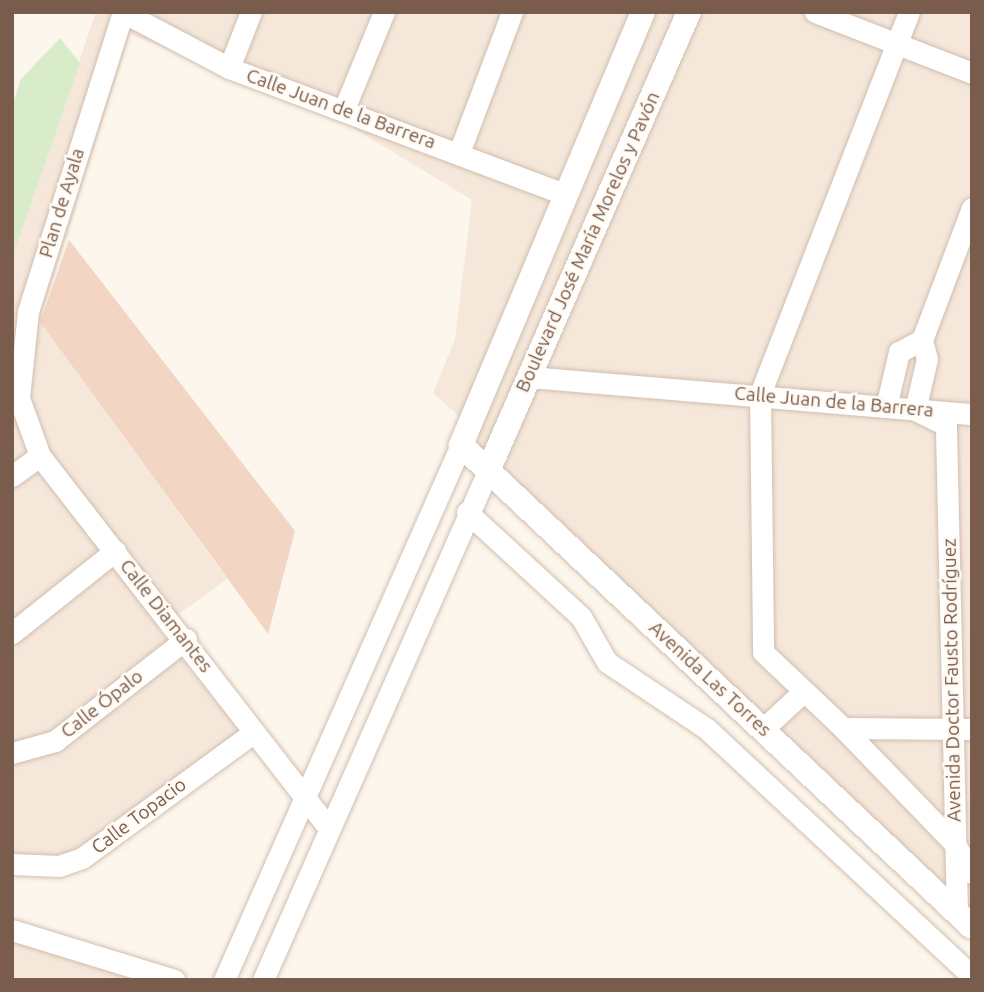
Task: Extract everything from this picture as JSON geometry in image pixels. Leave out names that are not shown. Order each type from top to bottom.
[{"type":"street","name":"Calle Juan de la Barrera","points":[[123,12],[229,68],[565,194]]},
{"type":"street","name":"Plan de Ayala","points":[[16,398],[20,312],[123,12]]},
{"type":"street","points":[[229,68],[251,12]]},
{"type":"street","points":[[344,109],[384,12]]},
{"type":"street","points":[[459,153],[512,12]]},
{"type":"street","name":"Boulevard José María Morelos y Pavón","points":[[461,445],[643,12]]},
{"type":"street","name":"Boulevard José María Morelos y Pavón","points":[[488,471],[688,12]]},
{"type":"street","points":[[815,12],[972,74]]},
{"type":"street","points":[[909,12],[760,395],[763,652],[802,693],[843,728],[954,843],[972,873]]},
{"type":"street","points":[[915,410],[927,359],[922,340],[972,208]]},
{"type":"street","points":[[886,407],[899,352],[922,340]]},
{"type":"street","name":"Calle Juan de la Barrera","points":[[529,377],[972,414]]},
{"type":"street","name":"Calle Diamantes","points":[[16,398],[40,456],[186,639],[327,826]]},
{"type":"street","name":"Avenida Doctor Fausto Rodríguez","points":[[915,410],[946,425],[964,729],[954,843],[965,921]]},
{"type":"street","points":[[224,980],[461,445]]},
{"type":"street","name":"Avenida Las Torres","points":[[461,445],[965,921]]},
{"type":"street","points":[[12,476],[40,456]]},
{"type":"street","points":[[263,980],[327,826],[467,512],[488,471]]},
{"type":"street","points":[[467,512],[581,617],[607,662],[707,729],[972,976]]},
{"type":"street","points":[[12,632],[115,551]]},
{"type":"street","name":"Calle Ópalo","points":[[12,753],[55,741],[186,639]]},
{"type":"street","points":[[763,729],[802,693]]},
{"type":"street","points":[[843,728],[964,729]]},
{"type":"street","name":"Calle Topacio","points":[[12,864],[60,866],[82,858],[254,732]]},
{"type":"street","points":[[12,930],[175,980]]},
{"type":"shaded area","points":[[96,12],[972,12],[972,921],[480,467],[478,433],[433,393],[455,339],[472,200],[335,117],[130,34],[40,322],[227,579],[158,629],[247,740],[70,874],[12,866],[12,258]]},
{"type":"shaded area","points":[[12,925],[145,959],[137,980],[12,980]]},
{"type":"green space","points":[[60,38],[80,63],[12,258],[12,106],[21,79]]},
{"type":"building","points":[[69,240],[295,531],[268,634],[40,322]]}]
